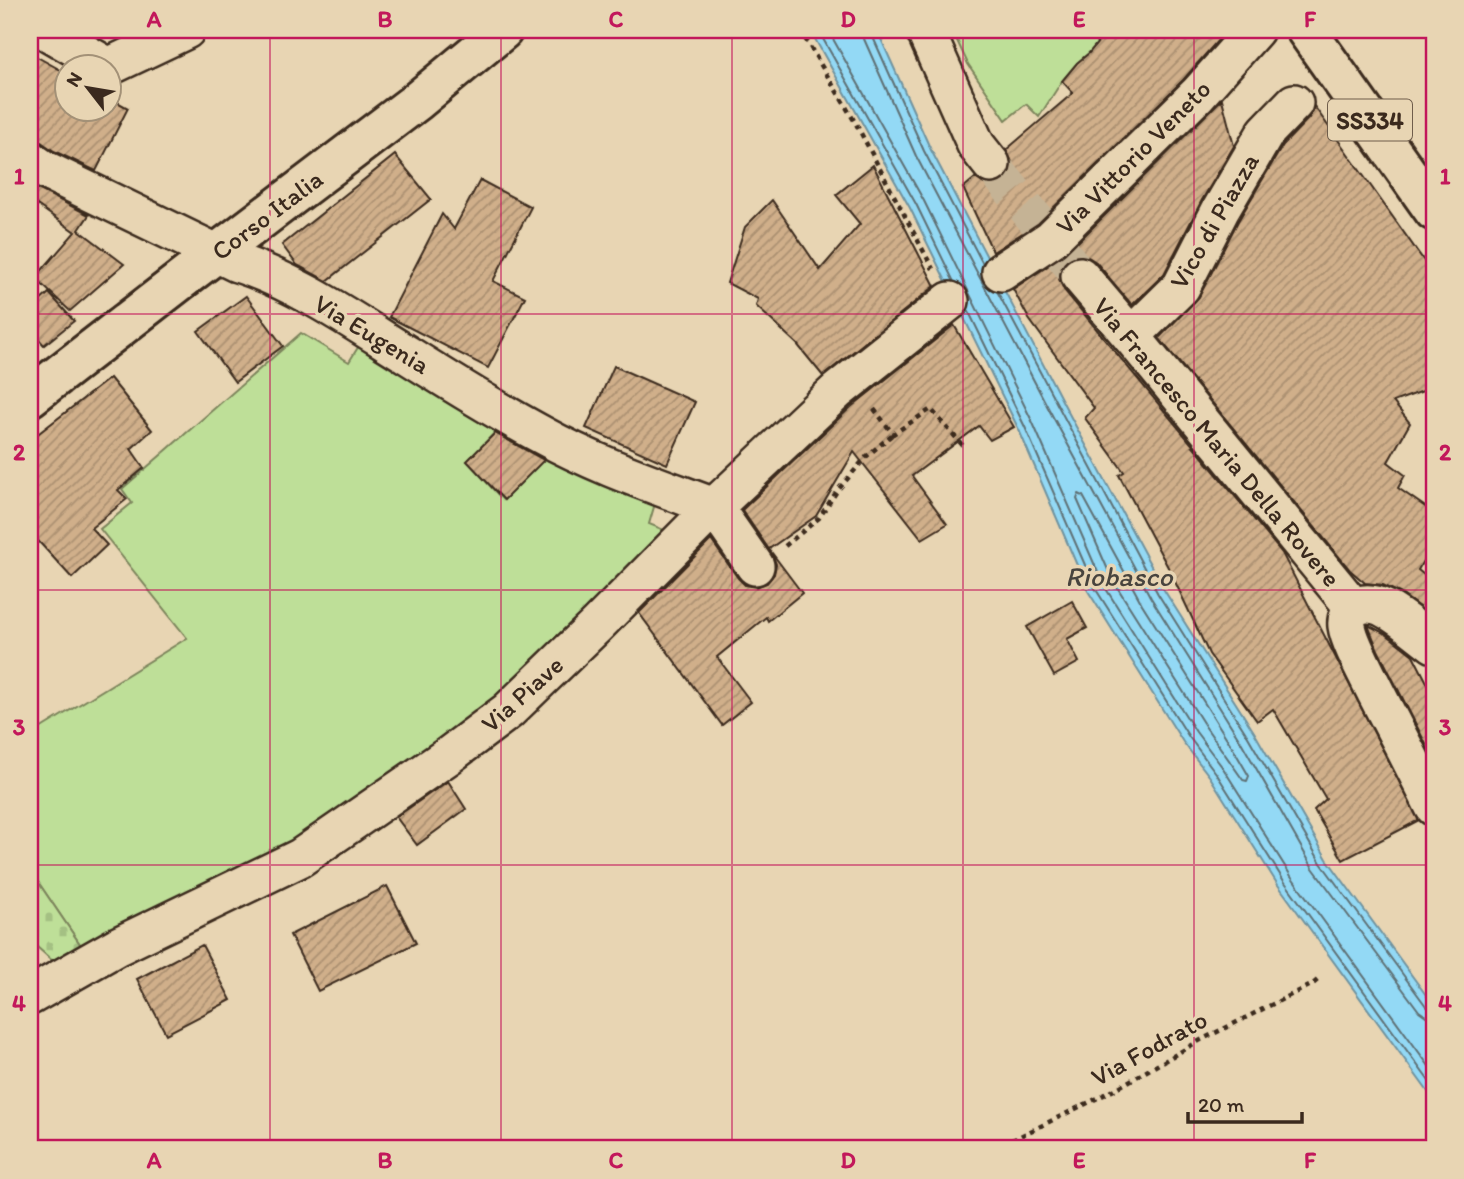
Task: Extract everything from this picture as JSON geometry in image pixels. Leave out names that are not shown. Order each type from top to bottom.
[{"type":"main road","name":"Corso Italia","points":[[30,397],[416,102],[503,30]]},
{"type":"main road","name":"SS334","points":[[1306,30],[1434,211]]},
{"type":"street","points":[[30,35],[38,30]]},
{"type":"street","points":[[45,30],[82,52]]},
{"type":"street","points":[[114,52],[124,30]]},
{"type":"street","points":[[122,60],[186,30]]},
{"type":"street","points":[[925,30],[975,145],[990,164]]},
{"type":"street","name":"Via Vittorio Veneto","points":[[1001,272],[1051,239],[1198,94],[1255,30]]},
{"type":"street","name":"Vico di Piazza","points":[[1131,336],[1181,287],[1220,211],[1266,132],[1294,103]]},
{"type":"street","name":"Via Eugenia","points":[[30,160],[43,169],[325,304],[543,436],[606,465],[714,507]]},
{"type":"street","name":"Via Francesco Maria Della Rovere","points":[[1080,276],[1354,608]]},
{"type":"street","name":"Via Piave","points":[[30,996],[118,946],[300,858],[448,756],[508,711],[714,507],[837,391],[950,301]]},
{"type":"street","points":[[714,507],[755,566]]},
{"type":"street","name":"Via Francesco Maria Della Rovere","points":[[1434,644],[1382,607],[1365,603],[1354,608],[1347,623],[1365,671],[1434,807]]},
{"type":"path","points":[[800,30],[855,122],[950,301]]},
{"type":"path","points":[[852,380],[893,434]]},
{"type":"path","points":[[755,566],[792,541],[819,518],[837,491],[867,456],[893,434],[932,409],[964,447]]},
{"type":"path","name":"Via Fodrato","points":[[994,1149],[1112,1091],[1199,1041],[1313,984],[1321,977]]},
{"type":"green space","points":[[952,30],[1108,30],[1097,46],[1077,63],[1062,81],[1039,117],[1026,104],[1006,120],[968,64]]},
{"type":"green space","points":[[301,333],[349,362],[360,344],[503,424],[467,461],[503,500],[548,455],[656,500],[649,524],[674,534],[501,703],[313,836],[82,947],[30,870],[30,735],[187,638],[100,529],[132,503],[122,489]]},
{"type":"green space","points":[[30,870],[82,947],[56,964],[37,947],[30,946]]},
{"type":"water","name":"Riobasco","points":[[810,30],[877,30],[930,148],[1164,590],[1254,732],[1327,859],[1434,1006],[1434,1100],[1278,885],[1210,777],[1183,742],[1088,591],[1019,430],[910,208]]},
{"type":"building","points":[[1108,30],[1227,30],[1183,80],[1038,223],[993,252],[963,188],[975,178],[984,184],[993,185],[1004,180],[1011,171],[1012,162],[1006,150],[1073,93],[1062,81]]},
{"type":"building","points":[[30,53],[52,65],[52,122],[121,122],[96,171],[30,139]]},
{"type":"building","points":[[1222,99],[1234,146],[1202,200],[1164,274],[1132,305],[1096,262],[1088,257],[1077,255],[1067,260],[1061,268],[1059,279],[1064,290],[1282,553],[1419,820],[1343,860],[1314,810],[1326,799],[1273,709],[1257,721],[1209,654],[1170,571],[1119,475],[1124,472],[1085,418],[1094,408],[1029,319],[1013,289],[1066,254]]},
{"type":"building","points":[[122,105],[128,108],[122,120]]},
{"type":"building","points":[[1314,106],[1434,275],[1434,387],[1393,402],[1410,423],[1388,462],[1405,475],[1398,488],[1434,513],[1434,541],[1418,570],[1434,583],[1434,618],[1400,593],[1383,585],[1365,583],[1350,570],[1159,338],[1199,297],[1238,221],[1283,145],[1309,118]]},
{"type":"building","points":[[395,155],[431,199],[327,281],[297,265],[282,245]]},
{"type":"building","points":[[873,165],[935,286],[823,376],[797,344],[756,306],[758,299],[727,283],[745,227],[772,200],[820,270],[860,224],[836,195]]},
{"type":"building","points":[[480,180],[531,207],[493,281],[525,297],[488,368],[389,317],[442,214],[454,229]]},
{"type":"building","points":[[30,185],[89,215],[79,230],[124,264],[70,311],[35,278],[75,232],[30,200]]},
{"type":"building","points":[[49,293],[74,321],[44,345],[30,329],[30,310]]},
{"type":"building","points":[[246,296],[283,346],[235,382],[198,331]]},
{"type":"building","points":[[954,325],[1014,427],[990,440],[979,426],[912,476],[947,524],[922,539],[854,452],[816,516],[769,549],[802,593],[768,621],[766,617],[717,657],[751,702],[722,725],[639,613],[711,540],[745,585],[756,587],[767,583],[774,574],[776,564],[742,510],[851,407]]},
{"type":"building","points":[[614,366],[695,402],[667,464],[586,428]]},
{"type":"building","points":[[110,378],[152,430],[131,449],[144,468],[118,490],[127,499],[91,528],[107,545],[72,578],[30,532],[30,440]]},
{"type":"building","points":[[495,433],[544,460],[504,500],[467,461]]},
{"type":"building","points":[[1072,601],[1087,628],[1067,639],[1079,662],[1054,676],[1027,627]]},
{"type":"building","points":[[1368,625],[1386,634],[1413,655],[1434,696],[1434,760],[1378,650]]},
{"type":"building","points":[[448,781],[466,809],[417,845],[396,817]]},
{"type":"building","points":[[387,886],[416,943],[318,991],[290,935]]},
{"type":"building","points":[[202,945],[231,1000],[166,1034],[137,979]]},
{"type":"tunnel","points":[[991,164],[1045,231]]},
{"type":"tunnel","points":[[1057,247],[1080,276]]}]
